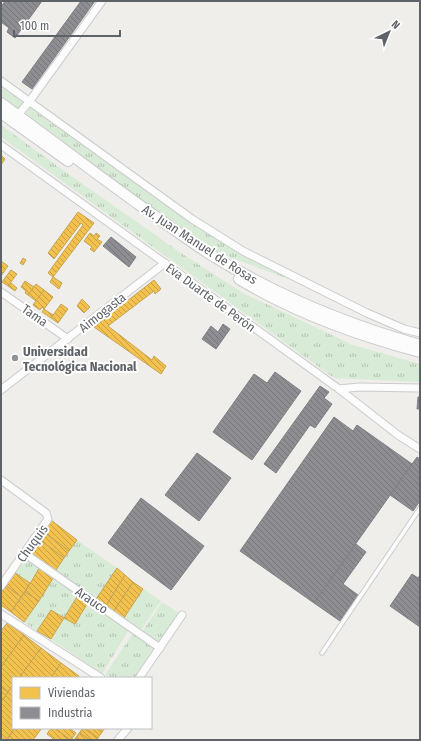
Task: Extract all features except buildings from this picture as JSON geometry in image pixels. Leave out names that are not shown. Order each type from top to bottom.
[{"type":"main road","name":"Av. Juan Manuel de Rosas","points":[[1,103],[153,215],[226,264],[260,283],[311,307],[374,332],[420,345]]},
{"type":"main road","name":"Av. Juan Manuel de Rosas","points":[[1,113],[179,241],[261,292],[289,307],[354,333],[420,352]]},
{"type":"street","points":[[18,115],[102,1]]},
{"type":"street","points":[[1,81],[192,218],[233,244],[368,313],[404,329],[420,333]]},
{"type":"street","name":"Eva Duarte de Perón","points":[[1,145],[339,389],[398,435],[420,449]]},
{"type":"street","name":"Aimogasta","points":[[1,390],[165,263]]},
{"type":"street","name":"Tama","points":[[1,292],[68,339]]},
{"type":"street","points":[[339,389],[359,386],[420,388]]},
{"type":"street","name":"Chuquis","points":[[1,480],[46,513],[48,519],[24,553],[4,576],[1,586]]},
{"type":"street","name":"Arauco","points":[[24,553],[160,648]]},
{"type":"street","points":[[1,614],[99,677]]},
{"type":"street","points":[[141,677],[182,615]]},
{"type":"street","points":[[118,740],[127,729]]},
{"type":"lane","points":[[322,653],[420,508]]},
{"type":"green space","points":[[1,84],[24,101],[17,110],[1,98]]},
{"type":"green space","points":[[31,107],[195,225],[230,247],[294,281],[216,252],[165,220],[25,116]]},
{"type":"green space","points":[[1,125],[181,253],[243,293],[353,345],[420,364],[420,382],[334,378],[1,137]]},
{"type":"green space","points":[[77,540],[117,568],[94,602],[130,628],[102,674],[51,639],[64,618],[51,610],[37,631],[24,622],[55,575],[80,592],[64,617],[75,624],[90,599],[54,573]]},
{"type":"green space","points":[[24,553],[41,565],[29,583],[12,571]]},
{"type":"green space","points":[[144,589],[161,601],[140,631],[123,619]]},
{"type":"green space","points":[[162,602],[179,613],[159,643],[142,632]]},
{"type":"green space","points":[[133,633],[156,648],[137,677],[108,677],[105,675]]},
{"type":"place","name":"Universidad Tecnológica Nacional","points":[[15,358]]}]
